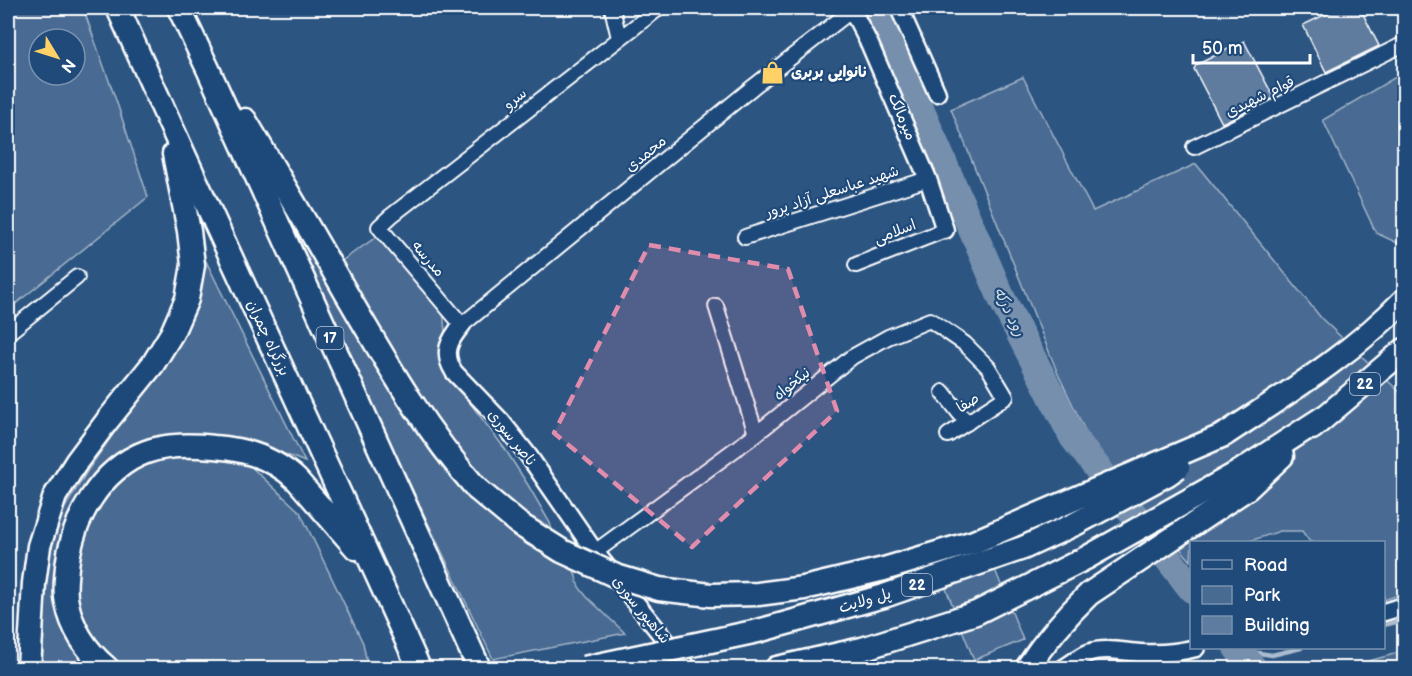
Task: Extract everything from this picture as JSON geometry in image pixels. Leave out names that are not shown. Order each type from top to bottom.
[{"type":"highway","name":"بزرگراه چمران","points":[[118,8],[419,669]]},
{"type":"highway","name":"17","points":[[179,8],[479,669]]},
{"type":"highway","points":[[208,69],[236,106],[285,186],[381,354],[453,462],[477,489],[519,524],[562,551],[616,576],[659,589],[711,595],[758,594],[815,586],[884,569],[974,542],[1224,435]]},
{"type":"highway","points":[[29,669],[34,583],[39,546],[55,496],[106,421],[153,364],[172,333],[187,299],[193,264],[168,120]]},
{"type":"highway","name":"22","points":[[1224,435],[1320,371],[1388,317],[1404,300]]},
{"type":"highway","name":"22","points":[[777,669],[862,649],[976,613],[1086,558],[1229,477],[1324,417],[1404,350]]},
{"type":"highway","points":[[1027,669],[1046,640],[1089,594],[1248,488],[1324,417]]},
{"type":"highway","name":"پل ولایت","points":[[584,669],[758,631],[884,596],[1023,548],[1075,525],[1168,474],[1224,435]]},
{"type":"highway","points":[[106,669],[84,644],[72,618],[65,590],[68,558],[77,524],[92,496],[115,471],[132,458],[147,451],[162,447],[230,448],[261,457],[278,465],[305,488],[376,572]]},
{"type":"street","points":[[612,8],[619,38]]},
{"type":"street","name":"سرو","points":[[391,216],[659,8]]},
{"type":"street","points":[[900,8],[937,93]]},
{"type":"street","name":"میرمالک","points":[[851,9],[870,45],[928,179],[945,230]]},
{"type":"street","name":"محمدی","points":[[462,325],[851,9]]},
{"type":"street","name":"قوام شهیدی","points":[[1194,147],[1404,44]]},
{"type":"street","name":"شهید عباسعلی آزاد پرور","points":[[745,237],[928,179]]},
{"type":"street","name":"مدرسه","points":[[391,216],[379,227],[462,325]]},
{"type":"street","name":"اسلامی","points":[[856,265],[945,230]]},
{"type":"street","points":[[8,333],[77,277]]},
{"type":"street","points":[[716,306],[756,434]]},
{"type":"street","name":"نیکخواه","points":[[595,552],[756,434],[852,357],[888,337],[930,320],[965,344],[988,367],[1006,398]]},
{"type":"street","name":"ناصر سوری","points":[[462,325],[448,346],[449,364],[501,421],[528,455],[595,552]]},
{"type":"street","points":[[943,392],[966,423]]},
{"type":"street","name":"صفا","points":[[948,435],[1006,398]]},
{"type":"street","name":"شاهپور سوری","points":[[595,552],[688,669]]},
{"type":"street","points":[[1385,611],[1404,606]]},
{"type":"street","points":[[1064,669],[1087,653],[1096,651],[1162,654],[1192,649]]},
{"type":"highlighted area","points":[[649,245],[788,269],[837,411],[692,547],[554,433]]},
{"type":"green space","points":[[8,8],[83,8],[148,197],[8,310]]},
{"type":"green space","points":[[1404,72],[1404,246],[1376,233],[1323,120]]},
{"type":"green space","points":[[1023,77],[1093,211],[1196,164],[1322,319],[1404,396],[1404,593],[1385,600],[1385,541],[1309,541],[1302,531],[1280,531],[1250,541],[1190,541],[1190,560],[1095,451],[1058,374],[951,109]]},
{"type":"green space","points":[[383,237],[443,311],[445,331],[441,349],[447,373],[505,449],[550,523],[554,536],[478,478],[429,411],[340,262],[375,238]]},
{"type":"green space","points":[[300,245],[313,247],[436,457],[457,482],[527,545],[574,570],[579,587],[587,597],[625,633],[493,659],[350,359]]},
{"type":"green space","points":[[202,253],[305,462],[257,443],[222,437],[180,435],[134,443],[93,476],[69,512],[56,566],[99,668],[42,668],[47,568],[56,522],[88,470],[183,335],[195,308]]},
{"type":"green space","points":[[178,454],[223,456],[248,464],[300,512],[363,643],[368,668],[117,668],[87,637],[72,599],[75,561],[87,525],[110,490],[135,467]]},
{"type":"green space","points":[[994,567],[1023,640],[974,660],[945,586]]},
{"type":"green space","points":[[1404,651],[1404,668],[1345,668]]},
{"type":"building","points":[[1339,8],[1360,8],[1379,46],[1326,72],[1303,25]]},
{"type":"building","points":[[1244,41],[1274,98],[1222,123],[1194,69],[1196,65]]},
{"type":"waterway","name":"رود درکه","points":[[874,8],[880,16],[1002,299],[1073,437],[1190,586]]},
{"type":"waterway","points":[[1385,625],[1404,620]]},
{"type":"waterway","name":"رود درکه","points":[[1238,649],[1253,668]]},
{"type":"waterway","points":[[1239,650],[1272,655],[1297,649]]},
{"type":"place","name":"نانوایی بربری","points":[[773,72]]}]
